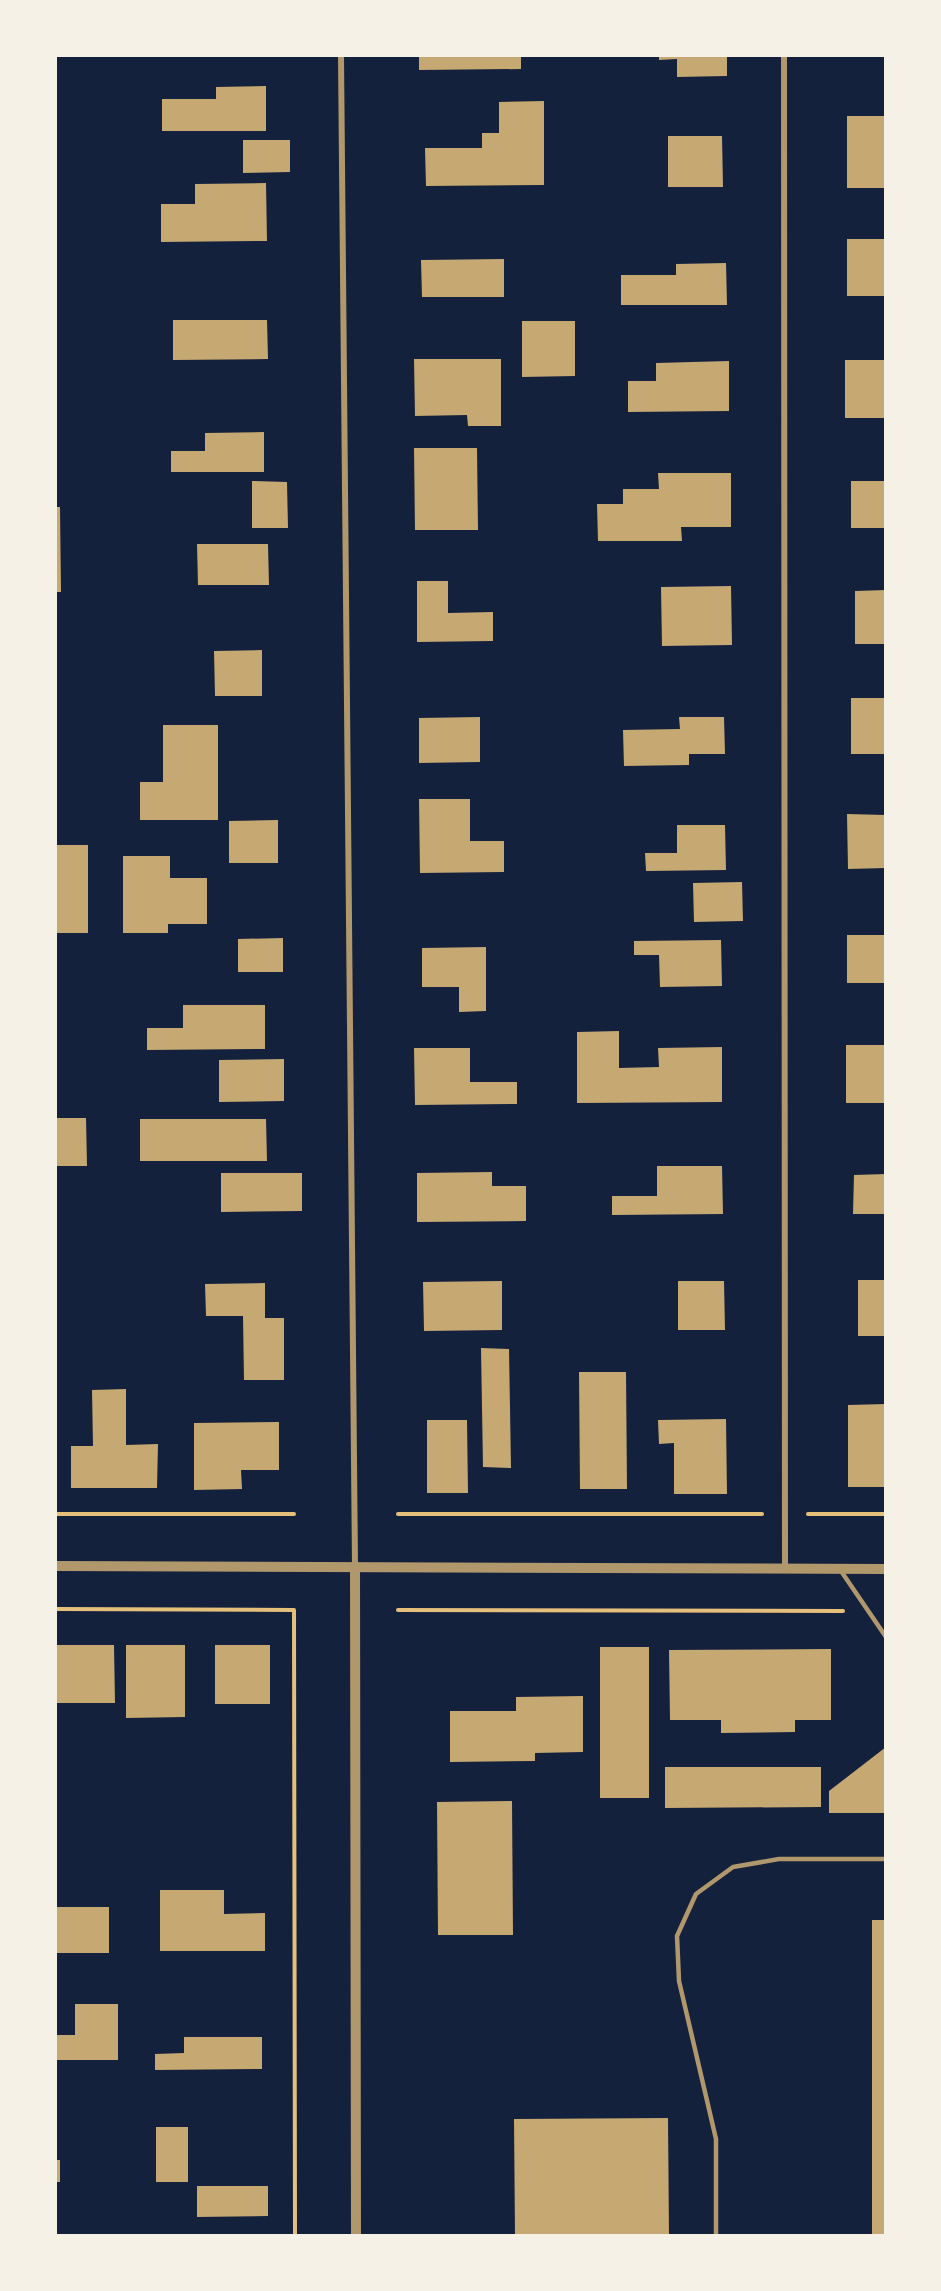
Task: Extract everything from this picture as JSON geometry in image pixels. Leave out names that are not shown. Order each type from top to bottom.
[{"type":"street","points":[[341,56],[355,1567],[356,2235]]},
{"type":"street","points":[[784,56],[785,1568]]},
{"type":"street","points":[[56,1566],[885,1569]]},
{"type":"lane","points":[[840,1569],[885,1637]]},
{"type":"lane","points":[[716,2235],[716,2139],[679,1981],[677,1936],[696,1894],[733,1867],[778,1859],[885,1859]]},
{"type":"path","points":[[56,1514],[294,1514]]},
{"type":"path","points":[[398,1514],[885,1514]]},
{"type":"path","points":[[56,1609],[294,1610],[295,2235]]},
{"type":"path","points":[[398,1610],[867,1612]]},
{"type":"building","points":[[419,56],[521,56],[521,69],[419,70]]},
{"type":"building","points":[[659,56],[727,56],[727,76],[677,77],[677,59],[659,60]]},
{"type":"building","points":[[266,86],[266,131],[162,131],[162,99],[216,99],[216,87]]},
{"type":"building","points":[[544,101],[544,185],[426,186],[425,148],[482,148],[482,133],[499,133],[499,102]]},
{"type":"building","points":[[847,116],[886,116],[886,188],[847,188]]},
{"type":"building","points":[[668,136],[722,136],[723,187],[668,187]]},
{"type":"building","points":[[243,140],[290,140],[290,172],[243,173]]},
{"type":"building","points":[[266,183],[267,241],[161,242],[161,204],[195,204],[195,184]]},
{"type":"building","points":[[847,239],[886,239],[886,296],[847,296]]},
{"type":"building","points":[[504,259],[504,297],[422,297],[421,260]]},
{"type":"building","points":[[726,263],[727,305],[621,305],[621,275],[676,275],[676,264]]},
{"type":"building","points":[[173,320],[267,320],[268,359],[173,360]]},
{"type":"building","points":[[522,321],[575,321],[575,376],[522,377]]},
{"type":"building","points":[[414,359],[501,359],[501,426],[468,426],[467,415],[415,416]]},
{"type":"building","points":[[845,360],[886,360],[886,418],[845,418]]},
{"type":"building","points":[[729,361],[729,411],[628,412],[628,381],[656,381],[656,363]]},
{"type":"building","points":[[264,432],[264,472],[171,472],[171,451],[205,451],[205,433]]},
{"type":"building","points":[[414,448],[477,448],[478,530],[415,530]]},
{"type":"building","points":[[658,473],[731,473],[731,527],[681,527],[682,541],[598,541],[597,504],[623,504],[623,489],[659,489]]},
{"type":"building","points":[[252,481],[287,482],[288,528],[252,528]]},
{"type":"building","points":[[851,481],[886,481],[886,528],[851,528]]},
{"type":"building","points":[[56,507],[60,507],[61,592],[56,592]]},
{"type":"building","points":[[197,544],[268,544],[269,585],[198,585]]},
{"type":"building","points":[[417,581],[448,581],[448,613],[493,612],[493,641],[417,642]]},
{"type":"building","points":[[731,586],[732,645],[662,646],[661,587]]},
{"type":"building","points":[[886,590],[886,644],[855,644],[855,591]]},
{"type":"building","points":[[262,650],[262,696],[215,696],[214,651]]},
{"type":"building","points":[[851,698],[886,698],[886,754],[851,754]]},
{"type":"building","points":[[480,717],[480,762],[419,763],[419,718]]},
{"type":"building","points":[[679,717],[724,717],[725,754],[689,754],[689,765],[624,766],[623,730],[680,729]]},
{"type":"building","points":[[163,725],[218,725],[218,820],[140,820],[140,782],[163,782]]},
{"type":"building","points":[[419,799],[470,799],[470,841],[504,841],[504,872],[420,873]]},
{"type":"building","points":[[847,814],[886,815],[886,868],[848,869]]},
{"type":"building","points":[[278,820],[278,863],[229,863],[229,821]]},
{"type":"building","points":[[677,825],[725,825],[726,870],[646,871],[645,853],[677,853]]},
{"type":"building","points":[[56,845],[88,845],[88,933],[56,933]]},
{"type":"building","points":[[123,856],[170,856],[170,878],[207,878],[207,924],[168,924],[168,933],[123,933]]},
{"type":"building","points":[[742,882],[743,921],[694,922],[693,883]]},
{"type":"building","points":[[847,935],[886,935],[886,983],[847,983]]},
{"type":"building","points":[[283,938],[283,972],[238,972],[238,939]]},
{"type":"building","points":[[721,940],[722,986],[660,987],[659,955],[634,955],[634,941]]},
{"type":"building","points":[[486,947],[486,1011],[459,1012],[459,987],[422,987],[422,948]]},
{"type":"building","points":[[183,1005],[265,1005],[265,1049],[147,1050],[147,1028],[183,1028]]},
{"type":"building","points":[[619,1031],[619,1068],[659,1067],[658,1048],[722,1047],[722,1102],[577,1103],[577,1032]]},
{"type":"building","points":[[846,1045],[886,1045],[886,1103],[846,1103]]},
{"type":"building","points":[[414,1048],[470,1048],[470,1082],[517,1082],[517,1104],[415,1105]]},
{"type":"building","points":[[284,1059],[284,1101],[219,1102],[219,1060]]},
{"type":"building","points":[[56,1118],[86,1118],[87,1166],[56,1166]]},
{"type":"building","points":[[140,1119],[266,1119],[267,1161],[140,1161]]},
{"type":"building","points":[[657,1166],[722,1166],[723,1214],[612,1215],[612,1196],[657,1196]]},
{"type":"building","points":[[492,1172],[492,1186],[526,1186],[526,1221],[417,1222],[417,1173]]},
{"type":"building","points":[[221,1173],[302,1173],[302,1211],[221,1212]]},
{"type":"building","points":[[886,1174],[886,1214],[853,1214],[854,1175]]},
{"type":"building","points":[[858,1280],[886,1280],[886,1336],[858,1336]]},
{"type":"building","points":[[502,1281],[502,1330],[424,1331],[423,1282]]},
{"type":"building","points":[[678,1281],[724,1281],[725,1330],[678,1330]]},
{"type":"building","points":[[265,1283],[265,1318],[284,1318],[284,1380],[244,1380],[243,1316],[206,1316],[205,1284]]},
{"type":"building","points":[[481,1348],[509,1349],[511,1468],[483,1467]]},
{"type":"building","points":[[579,1372],[626,1372],[627,1489],[580,1489]]},
{"type":"building","points":[[126,1389],[126,1445],[158,1444],[157,1488],[71,1488],[71,1446],[93,1446],[92,1390]]},
{"type":"building","points":[[886,1404],[886,1487],[848,1487],[848,1405]]},
{"type":"building","points":[[726,1419],[727,1494],[674,1494],[674,1443],[659,1444],[658,1420]]},
{"type":"building","points":[[427,1420],[467,1420],[468,1493],[427,1493]]},
{"type":"building","points":[[279,1422],[279,1470],[241,1470],[242,1489],[194,1490],[194,1423]]},
{"type":"building","points":[[56,1645],[114,1645],[115,1703],[56,1703]]},
{"type":"building","points":[[126,1645],[185,1645],[185,1717],[126,1718]]},
{"type":"building","points":[[215,1645],[270,1645],[270,1704],[215,1704]]},
{"type":"building","points":[[600,1647],[649,1647],[649,1798],[600,1798]]},
{"type":"building","points":[[831,1649],[831,1720],[795,1720],[795,1732],[721,1733],[721,1720],[670,1720],[669,1650]]},
{"type":"building","points":[[583,1696],[583,1752],[535,1753],[535,1761],[450,1762],[450,1711],[516,1711],[516,1697]]},
{"type":"building","points":[[886,1747],[886,1813],[829,1813],[829,1791]]},
{"type":"building","points":[[665,1767],[821,1767],[821,1807],[665,1808]]},
{"type":"building","points":[[512,1801],[513,1935],[438,1935],[437,1802]]},
{"type":"building","points":[[160,1890],[224,1890],[224,1914],[265,1913],[265,1951],[160,1951]]},
{"type":"building","points":[[56,1907],[109,1907],[109,1953],[56,1953]]},
{"type":"building","points":[[872,1920],[886,1920],[886,2236],[872,2236]]},
{"type":"building","points":[[75,2004],[118,2004],[118,2060],[56,2060],[56,2035],[75,2035]]},
{"type":"building","points":[[184,2037],[262,2037],[262,2069],[155,2070],[155,2054],[184,2053]]},
{"type":"building","points":[[668,2118],[669,2236],[515,2236],[514,2119]]},
{"type":"building","points":[[156,2127],[188,2127],[188,2182],[156,2182]]},
{"type":"building","points":[[56,2160],[60,2160],[60,2182],[56,2182]]},
{"type":"building","points":[[197,2186],[268,2186],[268,2216],[197,2217]]}]
